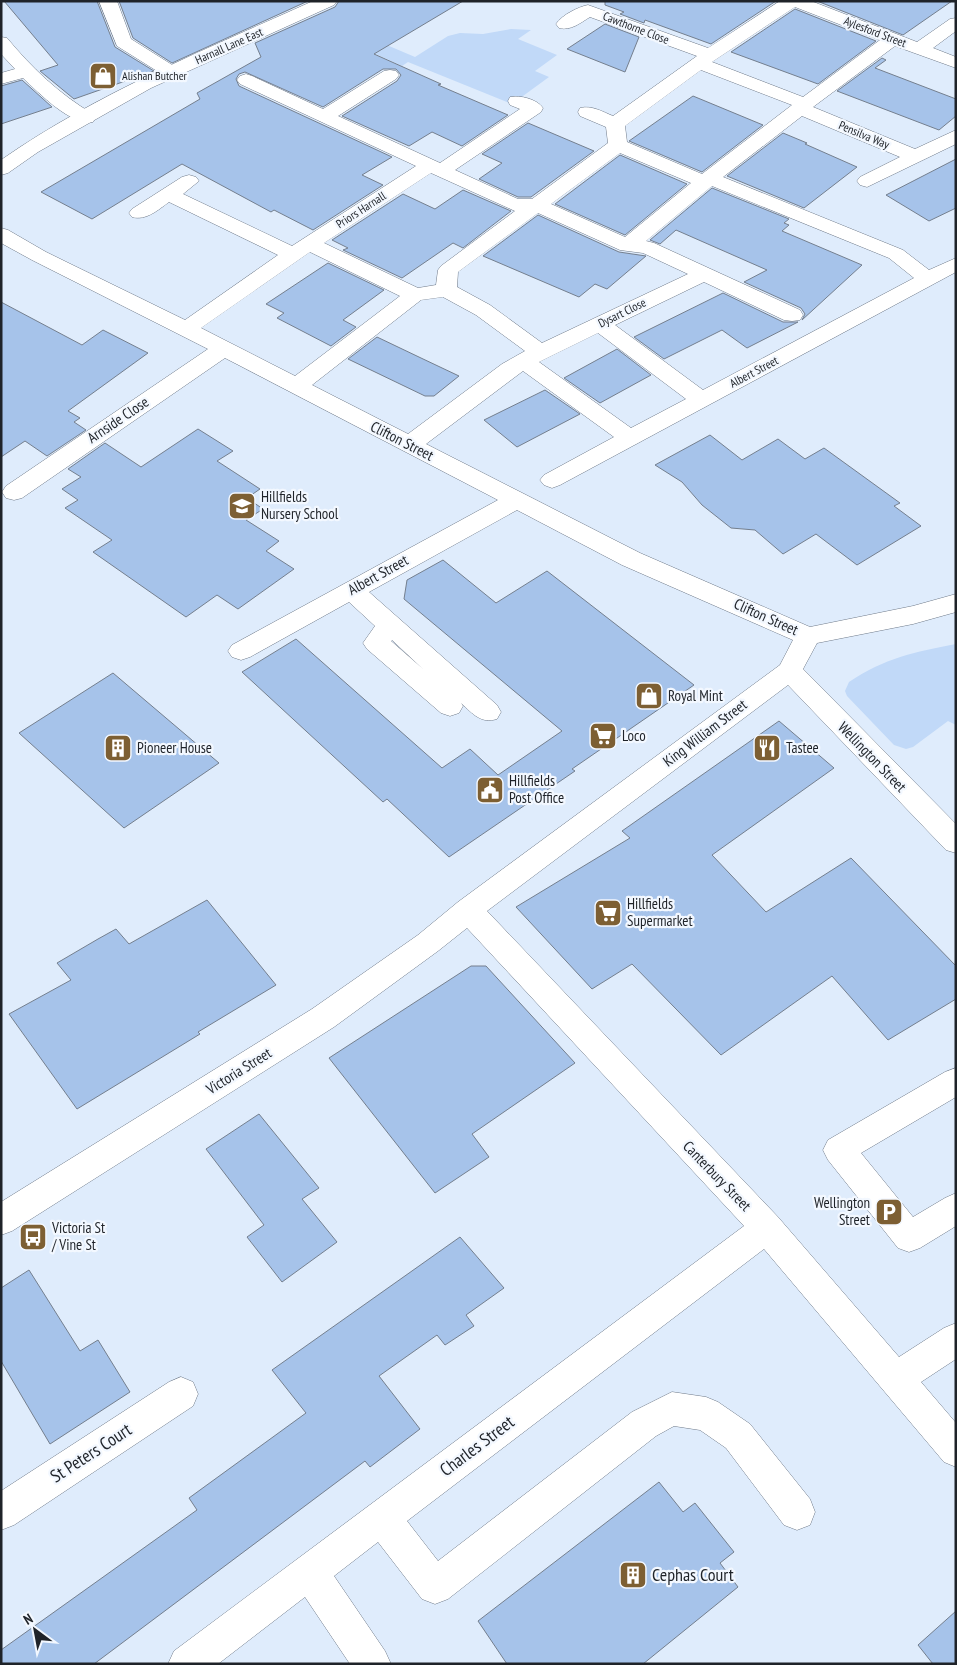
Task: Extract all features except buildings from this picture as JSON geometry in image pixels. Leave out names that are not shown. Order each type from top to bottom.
[{"type":"street","points":[[108,1],[124,42],[171,72]]},
{"type":"street","points":[[616,124],[704,59],[793,1]]},
{"type":"street","name":"Aylesford Street","points":[[793,1],[956,63]]},
{"type":"street","name":"Harnall Lane East","points":[[1,169],[31,148],[144,84],[324,2]]},
{"type":"street","name":"Cawthorne Close","points":[[565,24],[587,5],[806,108]]},
{"type":"street","points":[[919,49],[956,23]]},
{"type":"street","points":[[637,246],[707,180],[806,108],[892,38]]},
{"type":"street","points":[[1,42],[26,72],[46,91],[66,107],[86,118]]},
{"type":"street","points":[[1,80],[26,72]]},
{"type":"street","points":[[324,116],[390,75]]},
{"type":"street","points":[[246,80],[515,205],[536,206],[637,246],[704,274],[792,315]]},
{"type":"street","name":"Priors Harnall","points":[[186,329],[301,249],[534,108],[517,101]]},
{"type":"street","name":"Pensilva Way","points":[[806,108],[916,157]]},
{"type":"street","points":[[587,112],[616,124]]},
{"type":"street","points":[[616,124],[618,146]]},
{"type":"street","name":"Pensilva Way","points":[[867,181],[956,136]]},
{"type":"street","points":[[618,146],[896,254],[928,279]]},
{"type":"street","points":[[446,290],[448,270],[618,146]]},
{"type":"street","points":[[139,213],[189,182]]},
{"type":"street","points":[[168,194],[415,295]]},
{"type":"street","name":"Clifton Street","points":[[1,234],[39,256],[186,329],[631,558],[808,636]]},
{"type":"street","name":"Albert Street","points":[[552,480],[956,264]]},
{"type":"street","name":"Dysart Close","points":[[409,445],[510,369],[600,323],[704,274]]},
{"type":"street","points":[[296,386],[415,295],[446,290],[482,310],[532,357],[630,438]]},
{"type":"street","points":[[600,323],[702,400]]},
{"type":"street","name":"Arnside Close","points":[[15,493],[223,349]]},
{"type":"street","name":"Albert Street","points":[[241,651],[516,500]]},
{"type":"street","points":[[351,590],[488,712]]},
{"type":"street","points":[[808,636],[913,615],[956,603]]},
{"type":"street","points":[[390,624],[376,643],[450,706]]},
{"type":"street","name":"King William Street","points":[[468,910],[789,671],[808,636]]},
{"type":"street","name":"Wellington Street","points":[[789,671],[956,842]]},
{"type":"street","name":"Victoria Street","points":[[1,1220],[323,1018],[428,943],[468,910]]},
{"type":"street","name":"Canterbury Street","points":[[468,910],[767,1228],[956,1450]]},
{"type":"street","points":[[956,1080],[839,1150],[909,1237],[956,1208]]},
{"type":"street","name":"Charles Street","points":[[187,1664],[767,1228]]},
{"type":"street","points":[[895,1380],[956,1339]]},
{"type":"street","name":"St Peters Court","points":[[1,1512],[181,1394]]},
{"type":"street","points":[[382,1518],[435,1586],[644,1424],[672,1409],[706,1414],[738,1436],[797,1512]]},
{"type":"street","points":[[310,1572],[361,1660]]},
{"type":"shaded area","points":[[349,29],[415,57],[448,36],[460,33],[483,34],[511,29],[531,30],[518,39],[557,55],[535,71],[549,77],[512,104],[408,62],[402,66],[336,36]]},
{"type":"shaded area","points":[[956,644],[956,725],[948,721],[913,747],[906,749],[894,745],[847,696],[845,691],[849,682],[875,667],[913,653]]},
{"type":"place","name":"Alishan Butcher","points":[[103,76]]},
{"type":"place","name":"Hillfields Nursery School","points":[[242,506]]},
{"type":"place","name":"Royal Mint","points":[[649,696]]},
{"type":"place","name":"Loco","points":[[603,736]]},
{"type":"place","name":"Pioneer House","points":[[118,748]]},
{"type":"place","name":"Tastee","points":[[767,748]]},
{"type":"place","name":"Hillfields Post Office","points":[[490,790]]},
{"type":"place","name":"Hillfields Supermarket","points":[[608,913]]},
{"type":"place","name":"Wellington Street","points":[[889,1212]]},
{"type":"place","name":"Victoria St / Vine St","points":[[33,1237]]},
{"type":"place","name":"Cephas Court","points":[[633,1575]]}]
